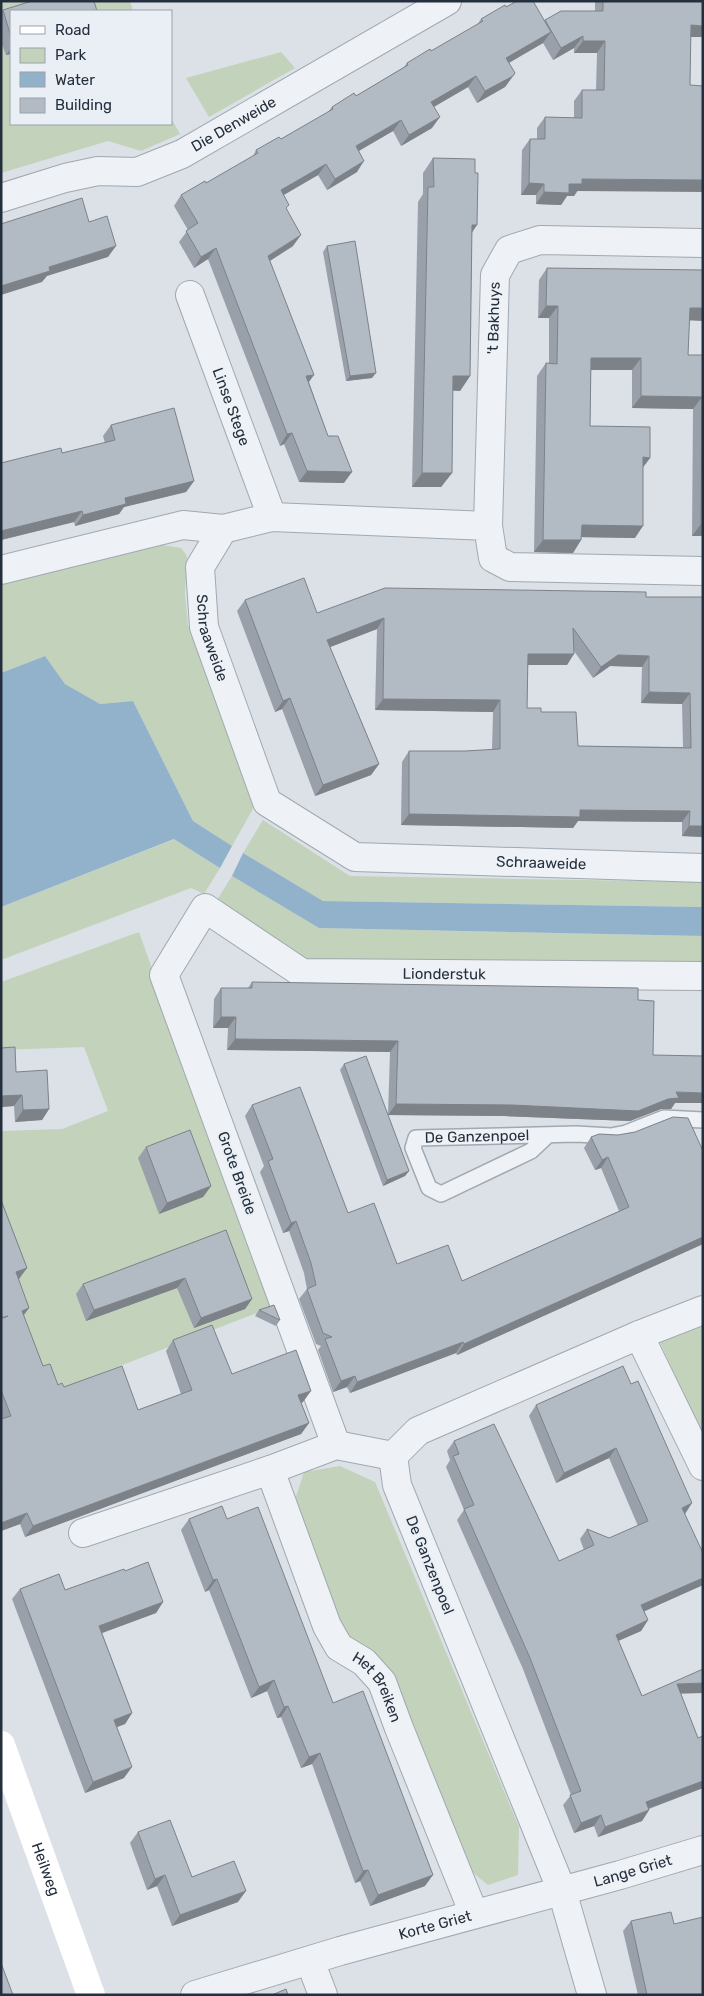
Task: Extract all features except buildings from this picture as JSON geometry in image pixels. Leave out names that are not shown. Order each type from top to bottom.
[{"type":"street","name":"Die Denweide","points":[[1,198],[66,178],[98,171],[137,172],[182,154],[447,1]]},
{"type":"street","name":"'t Bakhuys","points":[[488,526],[495,275],[509,250],[540,240],[703,243]]},
{"type":"street","name":"Linse Stege","points":[[190,295],[272,516]]},
{"type":"street","points":[[1,570],[183,525],[223,530],[272,516],[488,526],[493,558],[510,567],[703,571]]},
{"type":"street","name":"Schraaweide","points":[[223,530],[200,566],[204,627],[267,802],[355,857],[703,868]]},
{"type":"street","name":"Lionderstuk","points":[[205,908],[302,973],[703,976]]},
{"type":"street","name":"Grote Breide","points":[[205,908],[164,975],[336,1445]]},
{"type":"street","points":[[83,1533],[270,1470],[336,1445],[393,1456],[418,1431],[640,1335],[703,1310]]},
{"type":"street","points":[[640,1335],[703,1466]]},
{"type":"street","name":"De Ganzenpoel","points":[[393,1456],[397,1485],[562,1890],[592,1995]]},
{"type":"street","name":"Het Breiken","points":[[270,1470],[327,1626],[339,1647],[364,1662],[382,1682],[474,1914]]},
{"type":"street","name":"Heilweg","points":[[1,1745],[91,1995]]},
{"type":"street","name":"Lange Griet","points":[[562,1890],[703,1850]]},
{"type":"street","name":"Korte Griet","points":[[195,1995],[562,1890]]},
{"type":"street","points":[[310,1961],[323,1995]]},
{"type":"lane","name":"De Ganzenpoel","points":[[548,1135],[531,1151],[441,1194],[429,1188],[413,1148],[416,1138],[548,1135],[611,1136],[626,1133],[664,1118],[703,1120]]},
{"type":"green space","points":[[1,1],[130,1],[133,10],[10,10],[10,125],[172,125],[172,120],[180,134],[141,151],[108,141],[1,173]]},
{"type":"green space","points":[[281,52],[295,68],[209,117],[186,78]]},
{"type":"green space","points":[[156,544],[181,548],[187,556],[185,595],[188,625],[254,807],[232,846],[193,821],[133,701],[100,704],[65,684],[45,656],[1,673],[1,585]]},
{"type":"green space","points":[[263,820],[350,876],[703,882],[703,907],[323,901],[243,853]]},
{"type":"green space","points":[[175,839],[220,868],[204,894],[191,888],[1,960],[1,907]]},
{"type":"green space","points":[[232,876],[319,928],[703,936],[703,967],[307,961],[215,903]]},
{"type":"green space","points":[[139,932],[272,1307],[1,1412],[1,1131],[62,1129],[108,1111],[84,1047],[1,1050],[1,982]]},
{"type":"green space","points":[[703,1319],[703,1437],[658,1338]]},
{"type":"green space","points":[[340,1466],[375,1482],[519,1827],[518,1875],[488,1885],[465,1866],[344,1640],[293,1506],[304,1472]]},
{"type":"water","points":[[45,656],[65,684],[100,704],[133,701],[193,821],[232,846],[220,868],[174,839],[1,907],[1,673]]},
{"type":"water","points":[[243,853],[323,901],[703,907],[703,936],[319,928],[232,876]]}]
